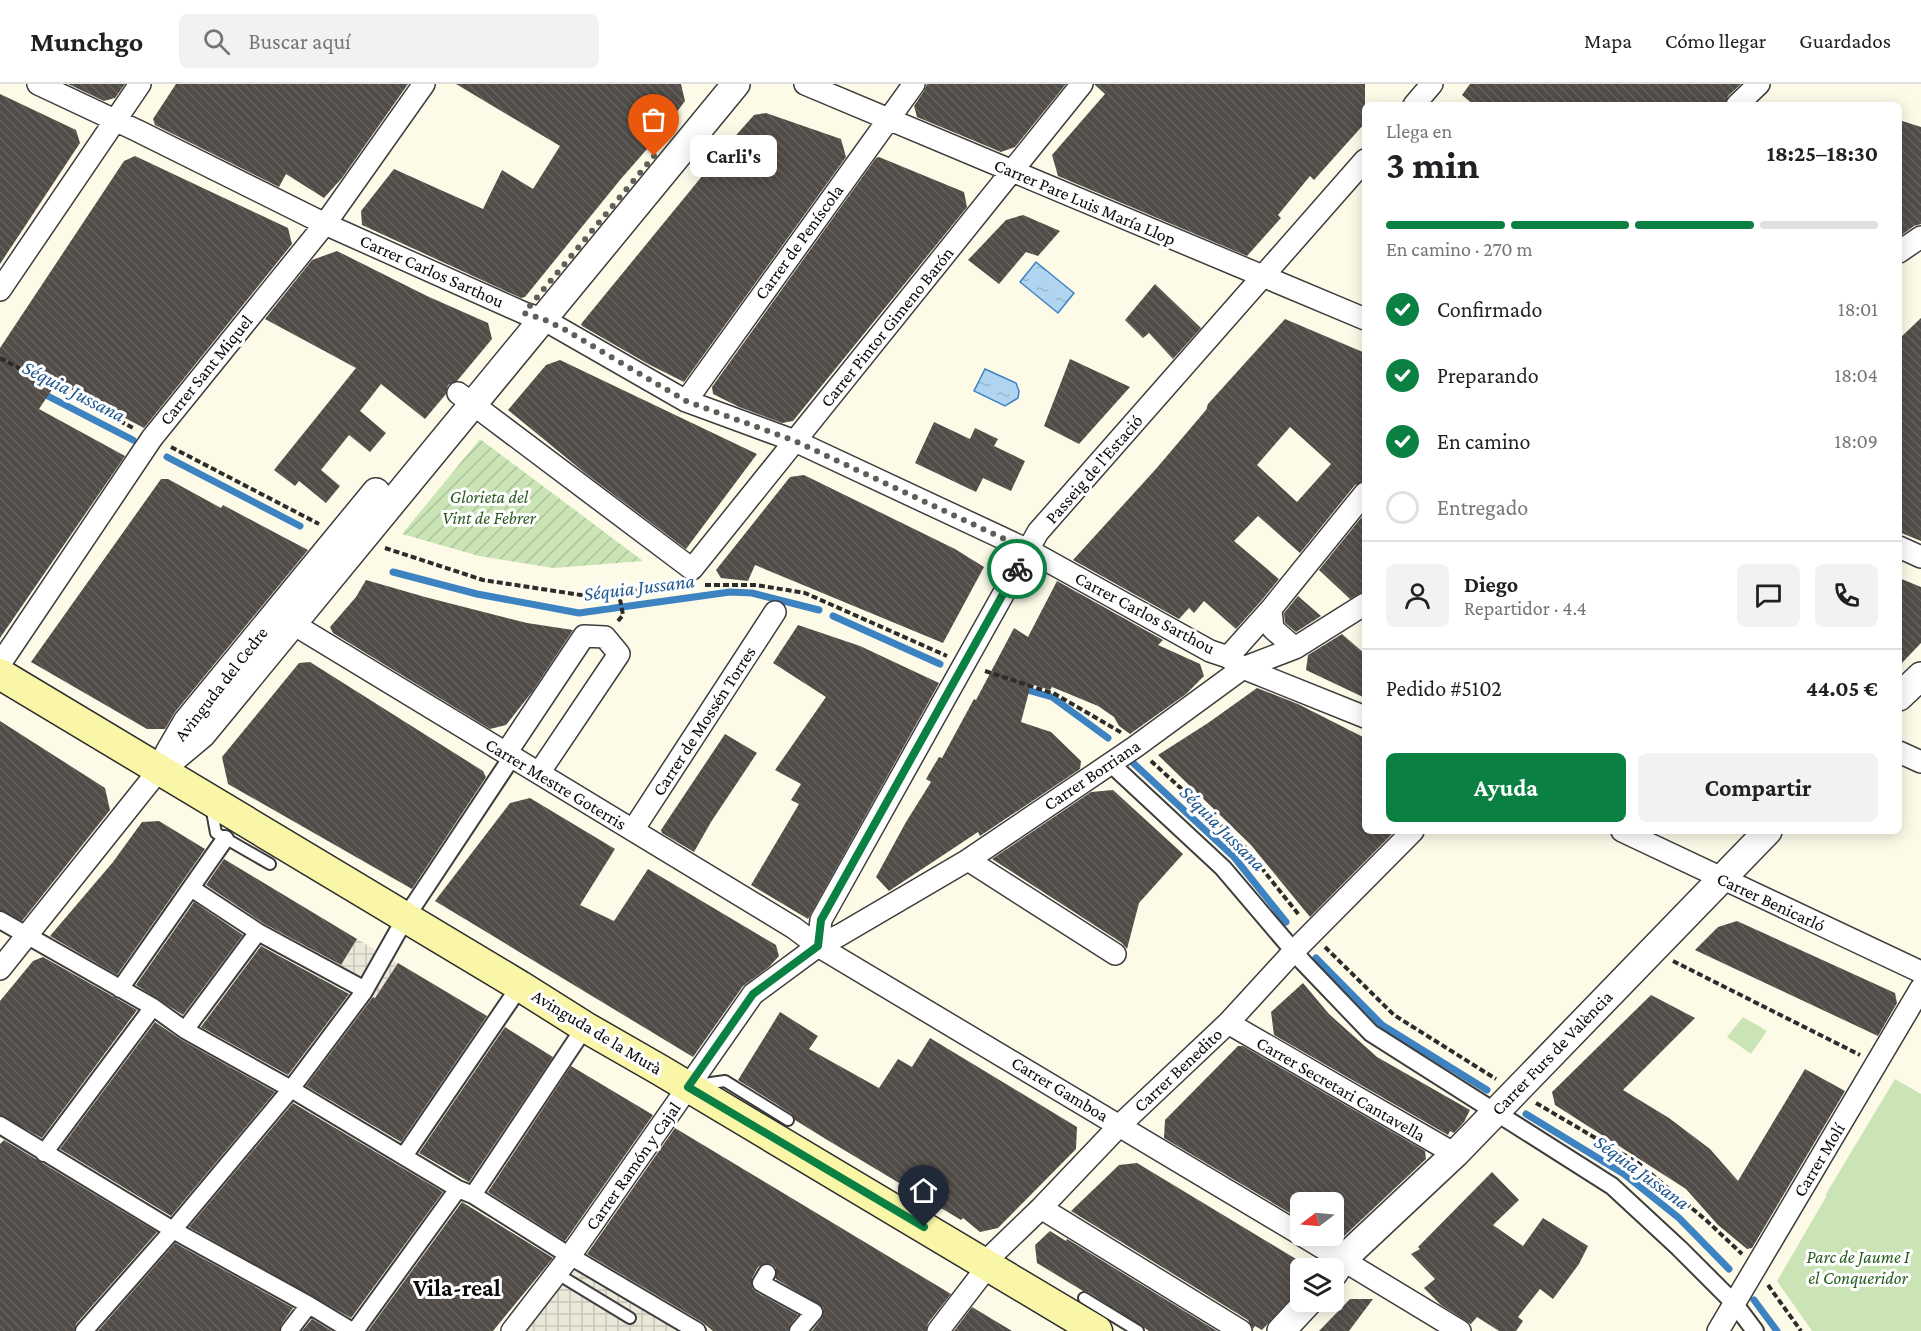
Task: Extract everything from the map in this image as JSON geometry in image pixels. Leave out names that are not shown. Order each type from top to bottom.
[{"type":"main road","name":"Avinguda de la Murà","points":[[0,674],[585,1027],[1097,1331]]},
{"type":"street","name":"Carrer Carlos Sarthou","points":[[38,84],[325,224],[534,316],[686,401],[795,441],[1028,550],[1210,651],[1235,662]]},
{"type":"street","points":[[0,290],[140,84]]},
{"type":"street","name":"Carrer Sant Miquel","points":[[0,664],[152,438],[325,224],[424,84]]},
{"type":"street","name":"Avinguda del Cedre","points":[[534,316],[713,84]]},
{"type":"street","name":"Avinguda del Cedre","points":[[159,770],[187,722],[284,619],[534,316],[736,84]]},
{"type":"street","name":"Carrer Pare Luis María Llop","points":[[805,84],[1362,318]]},
{"type":"street","name":"Carrer de Peníscola","points":[[686,401],[914,84]]},
{"type":"street","name":"Carrer Pintor Gimeno Barón","points":[[694,580],[795,441],[1082,84]]},
{"type":"street","points":[[1417,102],[1432,84]]},
{"type":"street","points":[[1740,102],[1759,84]]},
{"type":"street","name":"Passeig de l'Estació","points":[[818,946],[821,920],[1038,532],[1362,163]]},
{"type":"street","points":[[466,398],[694,580]]},
{"type":"street","points":[[1362,497],[1271,609],[1235,662],[1362,716]]},
{"type":"street","points":[[1902,549],[1921,557]]},
{"type":"street","name":"Carrer Borriana","points":[[818,946],[968,860],[1135,747],[1235,662],[1295,648],[1362,606]]},
{"type":"street","points":[[1271,609],[1273,629],[1295,648]]},
{"type":"street","name":"Carrer de Mossén Torres","points":[[633,830],[775,612]]},
{"type":"street","name":"Carrer Mestre Goterris","points":[[284,619],[794,927],[818,946]]},
{"type":"street","points":[[84,1331],[173,1230],[291,1089],[364,991],[406,917],[584,636],[605,637],[619,654],[539,773]]},
{"type":"street","points":[[1902,694],[1921,676]]},
{"type":"street","points":[[1902,753],[1921,762]]},
{"type":"street","points":[[1110,763],[1223,868],[1294,951],[1371,1032],[1611,1186],[1679,1248],[1734,1303],[1755,1331]]},
{"type":"street","points":[[0,969],[159,770]]},
{"type":"street","name":"Carrer Benedito","points":[[938,1331],[986,1265],[1120,1125],[1228,1023],[1294,951],[1410,834]]},
{"type":"street","name":"Carrer Benicarló","points":[[1628,834],[1921,972]]},
{"type":"street","name":"Carrer Furs de València","points":[[1344,1260],[1455,1154],[1765,834]]},
{"type":"street","points":[[120,989],[225,838]]},
{"type":"street","points":[[968,860],[1115,954]]},
{"type":"street","points":[[191,888],[258,932],[364,991]]},
{"type":"street","points":[[0,920],[153,1007],[185,1030],[291,1089],[697,1331]]},
{"type":"street","points":[[185,1030],[258,932]]},
{"type":"street","name":"Carrer Ramón y Cajal","points":[[512,1331],[570,1256],[753,994],[818,946]]},
{"type":"street","name":"Carrer Gamboa","points":[[818,946],[1290,1228]]},
{"type":"street","points":[[404,1156],[520,986]]},
{"type":"street","name":"Carrer Molí","points":[[1718,1331],[1921,988]]},
{"type":"street","points":[[44,1153],[153,1007]]},
{"type":"street","name":"Carrer Secretari Cantavella","points":[[1228,1023],[1455,1154]]},
{"type":"street","points":[[2,1131],[354,1331],[465,1192],[585,1027]]},
{"type":"street","points":[[1041,1208],[1241,1331]]},
{"type":"street","name":"Carrer Gamboa","points":[[1315,1246],[1329,1258]]},
{"type":"street","name":"Carrer Gamboa","points":[[1344,1269],[1460,1331]]},
{"type":"street","points":[[767,1274],[761,1282],[814,1312],[798,1331]]},
{"type":"street","points":[[289,1331],[309,1305]]},
{"type":"street","points":[[1281,1331],[1299,1312]]},
{"type":"lane","points":[[210,800],[216,833],[270,864]]},
{"type":"lane","points":[[688,1087],[725,1081],[788,1120]]},
{"type":"lane","points":[[556,1273],[630,1318]]},
{"type":"lane","points":[[1084,1298],[1138,1331]]},
{"type":"path","points":[[0,358],[152,438],[351,538],[483,580],[581,595],[619,594],[694,580],[756,585],[805,593],[965,665],[1055,694],[1118,729],[1244,846],[1325,947],[1394,1015],[1515,1091],[1638,1163],[1707,1221],[1755,1267],[1801,1331]]},
{"type":"path","points":[[619,594],[623,615]]},
{"type":"path","points":[[1652,951],[1876,1064]]},
{"type":"green space","name":"Glorieta del Vint de Febrer","points":[[480,439],[643,561],[554,568],[479,556],[402,534]]},
{"type":"green space","points":[[1743,1017],[1767,1031],[1751,1054],[1727,1037]]},
{"type":"green space","name":"Parc de Jaume I el Conqueridor","points":[[1895,1079],[1921,1094],[1921,1331],[1812,1331],[1777,1281]]},
{"type":"shaded area","points":[[357,939],[398,963],[375,997],[363,993],[339,969]]},
{"type":"shaded area","points":[[575,1249],[712,1331],[512,1331]]},
{"type":"water","points":[[1036,262],[1074,293],[1058,313],[1020,282]]},
{"type":"water","points":[[985,369],[1016,383],[1019,391],[1018,398],[1005,406],[974,391]]},
{"type":"building","points":[[68,84],[125,84],[115,98],[104,101]]},
{"type":"building","points":[[176,84],[408,84],[342,178],[324,198],[286,174],[279,187],[155,125],[153,119]]},
{"type":"building","points":[[456,84],[681,84],[685,101],[525,297],[521,298],[362,225],[361,211],[394,169],[483,209],[502,170],[533,189],[560,146]]},
{"type":"building","points":[[927,84],[1066,84],[1015,147],[1001,152],[917,117],[914,106]]},
{"type":"building","points":[[1094,84],[1365,84],[1362,126],[1314,180],[1310,176],[1278,215],[1281,218],[1247,256],[1058,176],[1052,155],[1105,94]]},
{"type":"building","points":[[1470,84],[1741,84],[1728,96],[1726,102],[1470,102],[1462,95]]},
{"type":"building","points":[[0,94],[76,130],[80,143],[0,264]]},
{"type":"building","points":[[766,113],[841,139],[846,157],[684,382],[582,326],[581,324],[730,142],[754,115]]},
{"type":"building","points":[[1902,121],[1921,127],[1921,224],[1902,235]]},
{"type":"building","points":[[135,156],[288,228],[292,244],[144,428],[57,382],[39,409],[125,456],[0,638],[0,348],[124,161]]},
{"type":"building","points":[[879,157],[964,192],[967,207],[793,421],[782,423],[739,407],[713,394],[712,387],[876,158]]},
{"type":"building","points":[[1023,215],[1060,231],[1038,256],[1026,252],[999,284],[968,260],[1006,220]]},
{"type":"building","points":[[337,251],[427,296],[488,323],[492,339],[457,381],[448,385],[446,394],[425,419],[381,384],[360,411],[386,433],[370,452],[349,435],[321,470],[340,486],[326,503],[299,481],[295,486],[274,470],[356,368],[265,319],[312,260]]},
{"type":"building","points":[[1155,284],[1201,328],[1173,359],[1149,333],[1143,338],[1125,320]]},
{"type":"building","points":[[1921,318],[1921,541],[1902,533],[1902,336]]},
{"type":"building","points":[[1285,319],[1362,352],[1362,482],[1355,485],[1300,553],[1258,516],[1234,541],[1279,579],[1236,629],[1204,601],[1194,613],[1189,608],[1179,619],[1073,560],[1206,410],[1208,404]],"holes":[[[1290,427],[1331,464],[1297,502],[1257,465]]]},
{"type":"building","points":[[1070,359],[1130,387],[1079,444],[1044,426]]},
{"type":"building","points":[[560,360],[757,454],[686,549],[585,473],[508,410],[546,365]]},
{"type":"building","points":[[934,422],[970,439],[975,428],[998,439],[994,446],[1025,461],[1011,491],[983,478],[976,492],[915,463]]},
{"type":"building","points":[[804,475],[955,549],[984,567],[943,643],[755,565],[748,581],[721,578],[716,570],[790,477]]},
{"type":"building","points":[[161,479],[168,479],[221,508],[223,505],[308,550],[175,712],[165,729],[147,729],[31,662]]},
{"type":"building","points":[[1362,517],[1362,593],[1350,599],[1319,570]]},
{"type":"building","points":[[1902,579],[1921,587],[1921,643],[1902,663]]},
{"type":"building","points":[[366,580],[527,623],[573,630],[532,692],[506,725],[490,729],[333,633],[330,627],[356,597]]},
{"type":"building","points":[[1057,581],[1163,640],[1158,645],[1200,664],[1204,676],[1186,694],[1130,734],[1119,726],[1114,717],[1098,706],[1052,687],[1050,690],[1031,684],[1021,722],[1051,732],[1081,761],[1080,769],[980,836],[978,832],[889,891],[876,877],[931,782],[926,779],[939,757],[942,758],[974,699],[976,700],[1014,628],[1028,637]]},
{"type":"building","points":[[1298,596],[1321,616],[1296,632],[1285,623],[1284,613]]},
{"type":"building","points":[[798,625],[860,646],[939,683],[808,919],[751,885],[799,804],[791,800],[801,784],[775,770],[826,697],[773,663]]},
{"type":"building","points":[[1342,634],[1362,651],[1362,697],[1306,670],[1308,655]]},
{"type":"building","points":[[310,662],[483,771],[486,777],[412,889],[228,784],[222,757],[299,663]]},
{"type":"building","points":[[1257,688],[1298,704],[1362,736],[1362,834],[1392,834],[1310,917],[1251,845],[1158,755]]},
{"type":"building","points":[[0,721],[105,788],[110,810],[22,921],[0,910]]},
{"type":"building","points":[[725,734],[757,753],[694,852],[662,833],[661,830]]},
{"type":"building","points":[[1113,790],[1183,854],[1139,903],[1127,949],[1122,943],[992,859],[1091,792]]},
{"type":"building","points":[[530,798],[615,849],[580,905],[614,921],[648,869],[776,945],[779,956],[769,967],[743,986],[693,1057],[435,901],[510,803]]},
{"type":"building","points":[[159,821],[205,849],[117,975],[50,936],[113,862],[142,822]]},
{"type":"building","points":[[224,859],[357,939],[341,965],[263,923],[206,885]]},
{"type":"building","points":[[194,902],[243,935],[183,1015],[136,985]]},
{"type":"building","points":[[1737,921],[1895,993],[1897,1003],[1878,1036],[1695,950],[1718,927]]},
{"type":"building","points":[[261,946],[349,994],[288,1075],[201,1027]]},
{"type":"building","points":[[43,957],[137,1010],[42,1138],[0,1115],[0,1001],[33,961]]},
{"type":"building","points":[[398,963],[487,1016],[401,1142],[306,1086],[373,997],[375,998]]},
{"type":"building","points":[[1303,983],[1329,1014],[1377,1057],[1470,1110],[1464,1122],[1454,1133],[1450,1131],[1448,1135],[1274,1035],[1271,1012]]},
{"type":"building","points":[[1651,995],[1695,1018],[1623,1090],[1669,1118],[1710,1149],[1738,1181],[1805,1069],[1845,1091],[1752,1248],[1747,1249],[1718,1225],[1686,1189],[1555,1105],[1552,1092]]},
{"type":"building","points":[[780,1012],[818,1036],[809,1049],[879,1088],[898,1059],[912,1067],[930,1038],[1077,1127],[1076,1149],[998,1228],[980,1232],[963,1218],[961,1220],[795,1120],[792,1114],[738,1080]]},
{"type":"building","points":[[155,1022],[180,1039],[275,1092],[171,1216],[60,1149]]},
{"type":"building","points":[[505,1027],[553,1057],[469,1182],[419,1153]]},
{"type":"building","points":[[1238,1046],[1243,1046],[1425,1151],[1426,1159],[1344,1236],[1344,1192],[1290,1192],[1290,1213],[1164,1138],[1165,1120]]},
{"type":"building","points":[[571,1066],[653,1115],[565,1241],[488,1192]]},
{"type":"building","points":[[293,1103],[443,1192],[351,1318],[189,1227]]},
{"type":"building","points":[[675,1128],[951,1294],[928,1323],[926,1331],[812,1331],[822,1318],[823,1307],[776,1279],[776,1268],[767,1263],[758,1267],[752,1278],[752,1288],[798,1315],[788,1331],[713,1331],[702,1322],[587,1254]]},
{"type":"building","points":[[4,1140],[157,1232],[76,1324],[74,1331],[0,1331],[0,1144]]},
{"type":"building","points":[[1137,1163],[1294,1258],[1290,1258],[1290,1300],[1262,1330],[1255,1326],[1253,1329],[1248,1320],[1071,1211],[1119,1165]]},
{"type":"building","points":[[1492,1172],[1519,1200],[1493,1225],[1523,1246],[1543,1218],[1588,1246],[1579,1264],[1553,1299],[1540,1289],[1518,1317],[1523,1321],[1516,1331],[1499,1331],[1477,1317],[1471,1324],[1441,1305],[1424,1288],[1435,1279],[1411,1254],[1420,1249],[1418,1247]]},
{"type":"building","points":[[462,1202],[553,1258],[493,1331],[368,1331]]},
{"type":"building","points":[[1050,1231],[1066,1241],[1067,1239],[1217,1331],[1149,1331],[1037,1263],[1035,1245]]},
{"type":"building","points":[[175,1243],[293,1308],[279,1331],[98,1331]]},
{"type":"building","points":[[1350,1299],[1373,1299],[1349,1331],[1319,1331],[1337,1312],[1344,1312],[1344,1305]]},
{"type":"building","points":[[972,1307],[1012,1331],[954,1331]]},
{"type":"building","points":[[312,1319],[332,1331],[302,1331]]},
{"type":"waterway","name":"Séquia Jussana","points":[[40,392],[133,440]]},
{"type":"waterway","name":"Séquia Jussana","points":[[167,457],[300,526]]},
{"type":"waterway","name":"Séquia Jussana","points":[[393,572],[477,594],[579,613],[730,592],[752,593],[819,610]]},
{"type":"waterway","name":"Séquia Jussana","points":[[833,616],[940,664]]},
{"type":"waterway","name":"Séquia Jussana","points":[[1020,688],[1052,697],[1108,738]]},
{"type":"waterway","name":"Séquia Jussana","points":[[1131,761],[1234,857],[1286,922]]},
{"type":"waterway","name":"Séquia Jussana","points":[[1316,958],[1382,1025],[1487,1090]]},
{"type":"waterway","name":"Séquia Jussana","points":[[1526,1114],[1624,1174],[1679,1218],[1729,1269]]},
{"type":"waterway","name":"Séquia Jussana","points":[[1754,1300],[1777,1331]]},
{"type":"way so far","points":[[654,156],[524,313],[562,328],[686,401],[795,441],[1028,550],[1017,569]]},
{"type":"place","name":"Carli's","points":[[654,156]]},
{"type":"district","name":"Vila-real","points":[[457,1288]]},
{"type":"route","points":[[924,1227],[688,1087],[753,994],[818,946],[821,920],[1017,569]]}]
